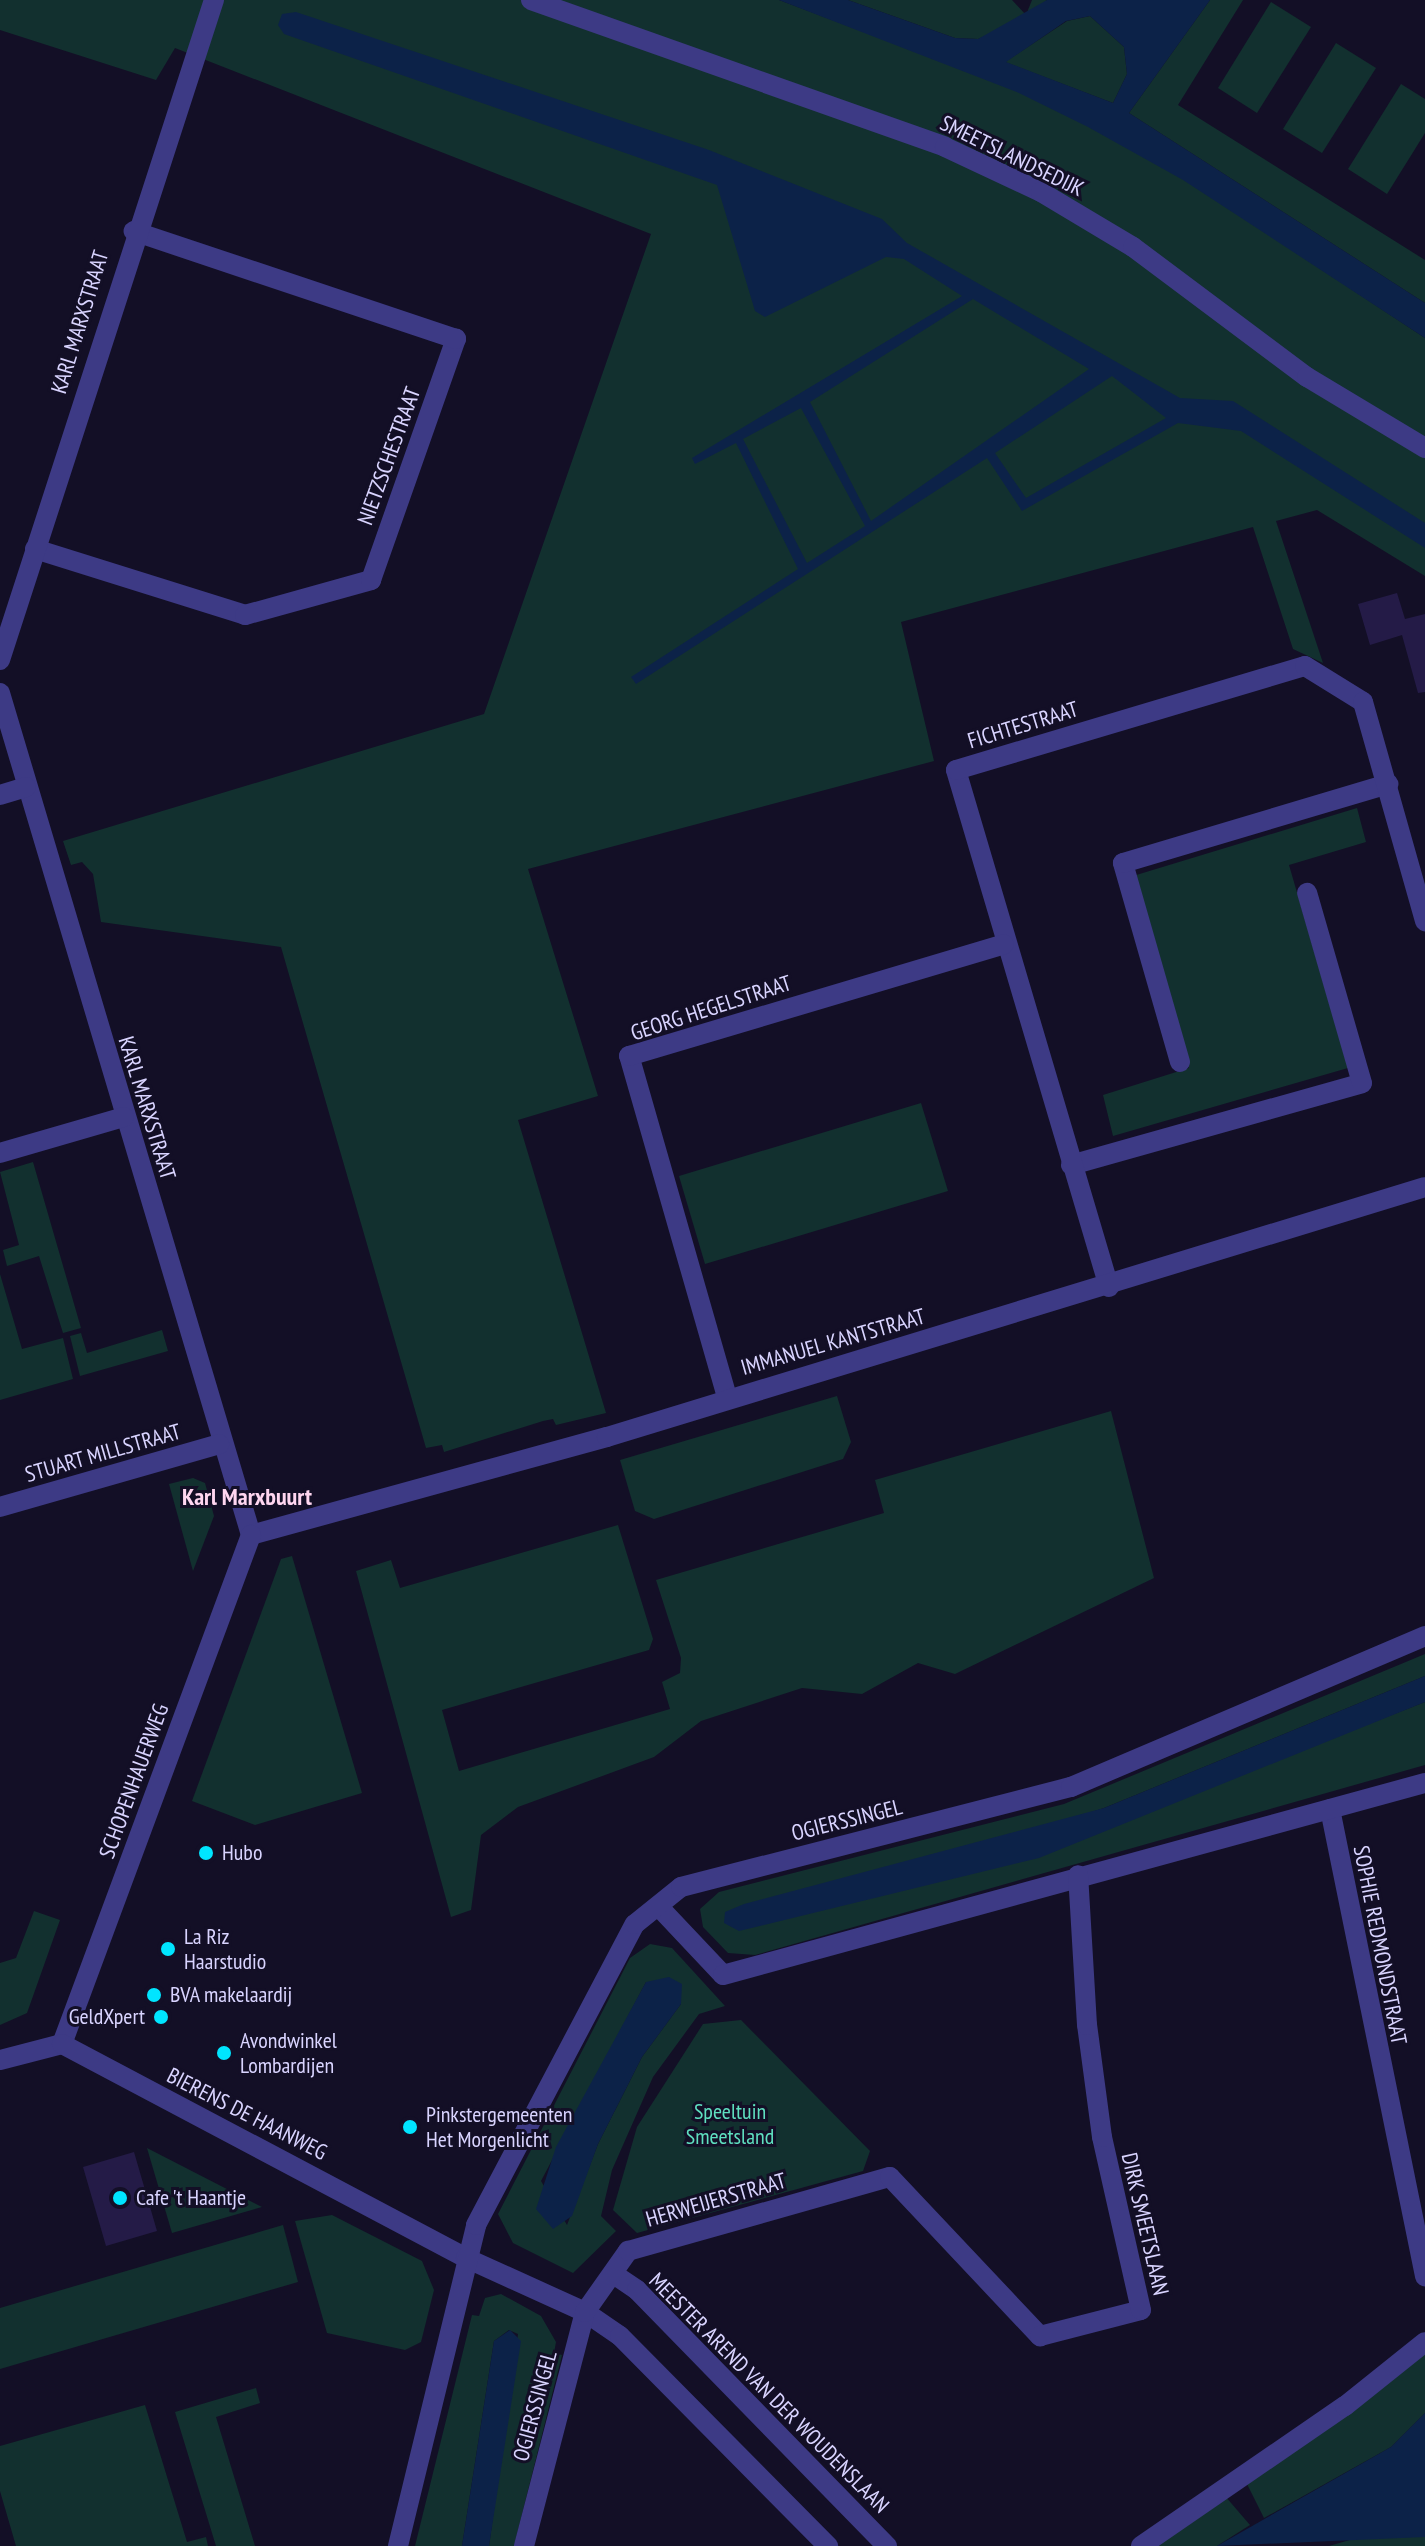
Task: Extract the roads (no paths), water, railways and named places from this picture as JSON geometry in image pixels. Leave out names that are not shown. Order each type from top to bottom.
[{"type":"street","name":"KARL MARXSTRAAT","points":[[0,660],[134,231],[214,0]]},
{"type":"street","name":"SMEETSLANDSEDIJK","points":[[531,0],[945,147],[1041,192],[1133,247],[1307,377],[1425,448]]},
{"type":"street","name":"NIETZSCHESTRAAT","points":[[35,549],[245,615],[371,580],[456,339],[134,231]]},
{"type":"street","name":"FICHTESTRAAT","points":[[1109,1287],[1004,944],[956,770],[1305,666],[1363,702],[1425,921]]},
{"type":"street","name":"KARL MARXSTRAAT","points":[[0,693],[219,1444],[251,1535]]},
{"type":"street","points":[[1180,1062],[1123,863],[1388,784]]},
{"type":"street","points":[[0,795],[26,787]]},
{"type":"street","points":[[1071,1165],[1362,1083],[1307,893]]},
{"type":"street","name":"GEORG HEGELSTRAAT","points":[[727,1397],[629,1056],[1004,944]]},
{"type":"street","points":[[0,1153],[124,1117]]},
{"type":"street","name":"IMMANUEL KANTSTRAAT","points":[[251,1535],[595,1440],[727,1397],[1109,1287],[1425,1187]]},
{"type":"street","name":"STUART MILLSTRAAT","points":[[0,1507],[219,1444]]},
{"type":"street","name":"SCHOPENHAUERWEG","points":[[62,2044],[251,1535]]},
{"type":"street","name":"OGIERSSINGEL","points":[[398,2546],[476,2225],[583,2017],[635,1924],[681,1887],[1071,1787],[1425,1636]]},
{"type":"street","points":[[659,1907],[723,1975],[1078,1875],[1425,1783]]},
{"type":"street","name":"SOPHIE REDMONDSTRAAT","points":[[1330,1809],[1425,2276]]},
{"type":"street","name":"DIRK SMEETSLAAN","points":[[890,2177],[1040,2336],[1141,2310],[1102,2137],[1087,2025],[1078,1875]]},
{"type":"street","points":[[0,2060],[62,2044]]},
{"type":"street","name":"BIERENS DE HAANWEG","points":[[62,2044],[466,2258]]},
{"type":"street","name":"HERWEIJERSTRAAT","points":[[585,2312],[615,2275],[628,2251],[890,2177]]},
{"type":"street","points":[[466,2258],[585,2312],[620,2336],[828,2546]]},
{"type":"street","name":"MEESTER AREND VAN DER WOUDENSLAAN","points":[[615,2275],[637,2290],[887,2546]]},
{"type":"street","name":"OGIERSSINGEL","points":[[524,2546],[585,2312]]},
{"type":"street","points":[[1141,2546],[1345,2406],[1425,2342]]},
{"type":"water","points":[[779,0],[848,0],[955,38],[978,39],[1047,0],[1210,0],[1129,113],[1425,303],[1425,338],[1183,180],[1019,93]],"holes":[[[1090,16],[1124,47],[1127,74],[1113,103],[1006,62],[1066,21]]]},
{"type":"water","points":[[296,12],[709,150],[882,219],[907,243],[1180,398],[1233,401],[1425,523],[1425,548],[1241,431],[1178,423],[1022,511],[987,458],[636,684],[631,677],[798,569],[736,443],[695,464],[692,458],[962,296],[904,259],[886,257],[765,317],[755,311],[717,185],[284,34],[278,25],[282,14]],"holes":[[[973,299],[1089,369],[871,521],[810,402]],[[1112,376],[1166,418],[1026,498],[995,453]],[[801,408],[865,526],[807,563],[743,439]]]},
{"type":"water","points":[[1425,1676],[1425,1702],[1039,1858],[739,1931],[724,1923],[725,1912],[744,1904],[1104,1808]]},
{"type":"water","points":[[669,1977],[682,1984],[681,2004],[642,2057],[598,2144],[572,2216],[553,2229],[536,2209],[556,2147],[646,1982]]},
{"type":"water","points":[[510,2330],[521,2341],[489,2546],[462,2546],[494,2341]]},
{"type":"water","points":[[1425,2413],[1425,2537],[1217,2546],[1391,2447]]},
{"type":"place","name":"Hubo","points":[[206,1853]]},
{"type":"place","name":"La Riz Haarstudio","points":[[168,1949]]},
{"type":"place","name":"BVA makelaardij","points":[[154,1995]]},
{"type":"place","name":"GeldXpert","points":[[161,2017]]},
{"type":"place","name":"Avondwinkel Lombardijen","points":[[224,2053]]},
{"type":"place","name":"Pinkstergemeenten Het Morgenlicht","points":[[410,2127]]},
{"type":"place","name":"Cafe 't Haantje","points":[[120,2198]]},
{"type":"district","name":"Karl Marxbuurt","points":[[247,1497]]},
{"type":"park label","name":"Speeltuin Smeetsland","points":[[730,2124]]}]
